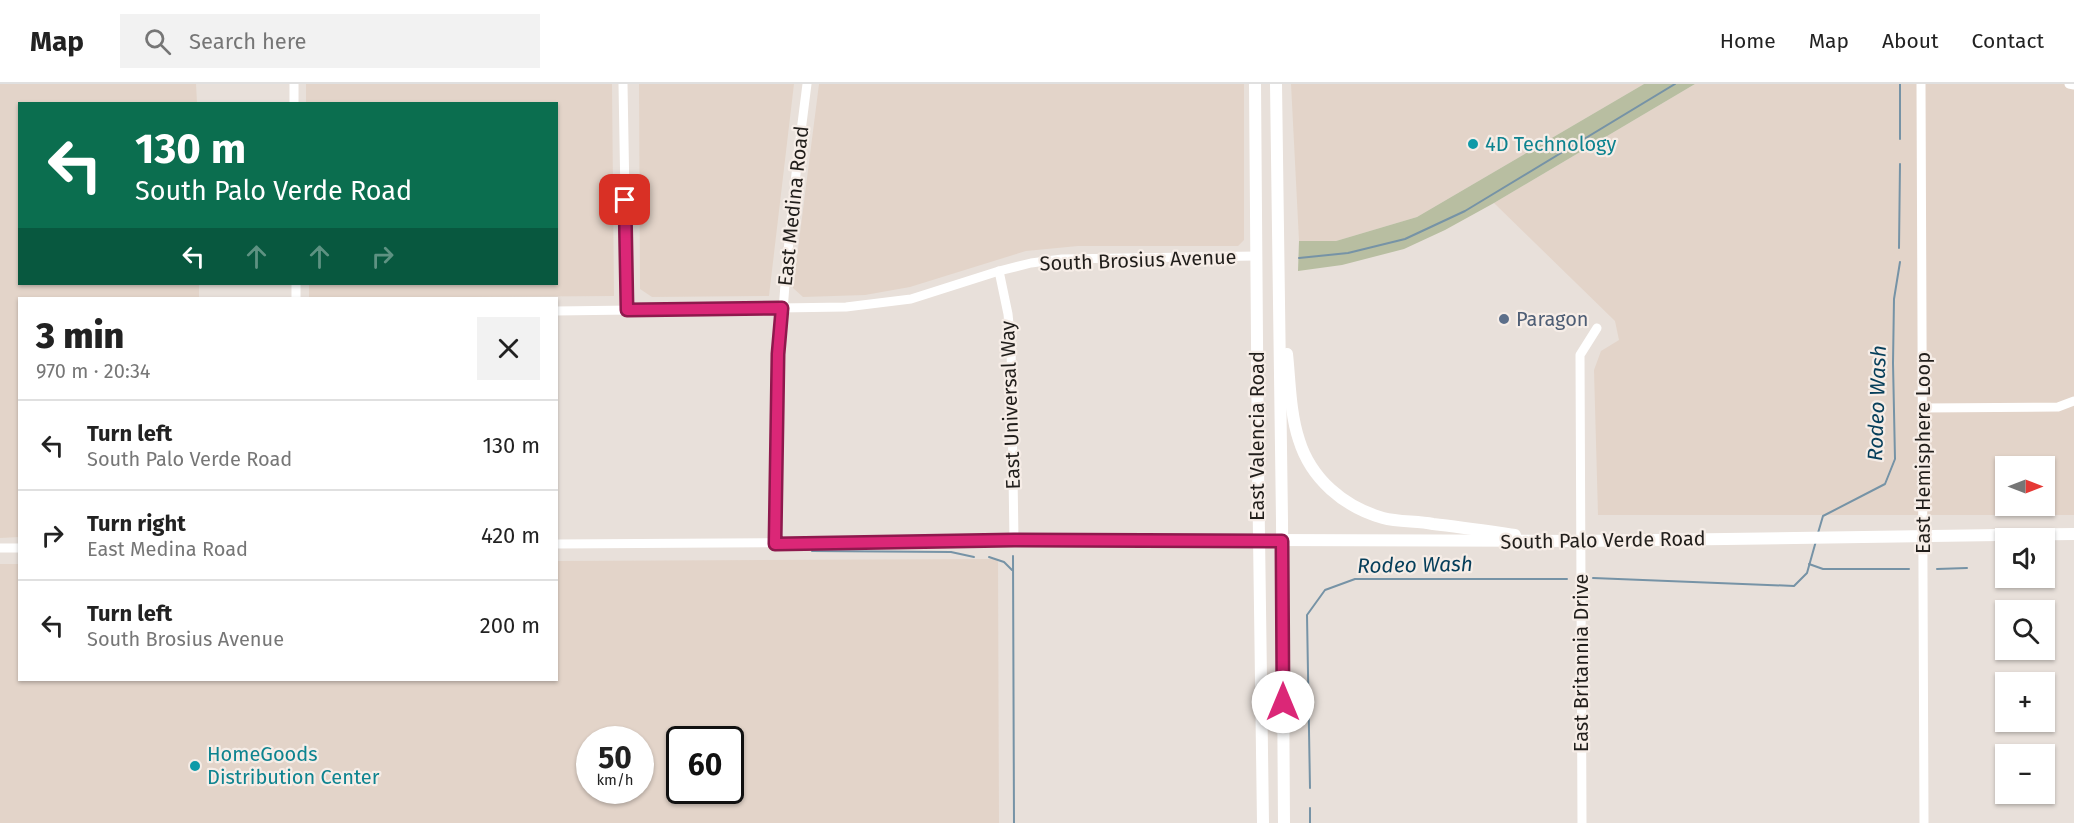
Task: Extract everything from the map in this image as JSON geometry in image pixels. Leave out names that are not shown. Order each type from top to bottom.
[{"type":"main road","name":"East Valencia Road","points":[[1255,84],[1257,540],[1263,823]]},
{"type":"main road","name":"East Valencia Road","points":[[1276,84],[1284,823]]},
{"type":"main road","points":[[1279,294],[1295,428],[1299,442],[1307,461],[1319,478],[1338,497],[1357,508],[1384,518],[1563,541]]},
{"type":"main road","name":"South Palo Verde Road","points":[[1257,540],[1580,541],[2074,534]]},
{"type":"street","points":[[294,84],[294,102]]},
{"type":"street","points":[[623,84],[627,310]]},
{"type":"street","name":"East Medina Road","points":[[775,544],[778,354],[795,171],[807,84]]},
{"type":"street","name":"East Hemisphere Loop","points":[[1921,84],[1924,823]]},
{"type":"street","points":[[2069,84],[2074,85]]},
{"type":"street","name":"South Brosius Avenue","points":[[558,311],[846,307],[911,300],[1031,263],[1062,259],[1256,256]]},
{"type":"street","name":"East Universal Way","points":[[999,272],[1008,314],[1011,345],[1014,540]]},
{"type":"street","name":"East Britannia Drive","points":[[1582,823],[1580,355],[1598,328]]},
{"type":"street","points":[[1923,408],[2058,407],[2074,401]]},
{"type":"street","name":"South Palo Verde Road","points":[[558,544],[1257,540]]},
{"type":"street","points":[[0,548],[18,548]]},
{"type":"shaded area","points":[[0,84],[196,84],[197,102],[18,102],[18,285],[199,285],[199,297],[18,297],[18,537],[0,538]]},
{"type":"shaded area","points":[[306,84],[612,84],[614,296],[309,297],[309,285],[558,285],[558,102],[306,102]]},
{"type":"shaded area","points":[[639,84],[794,84],[769,296],[652,297],[640,289]]},
{"type":"shaded area","points":[[819,84],[1244,84],[1244,240],[1238,246],[1078,246],[1026,251],[910,287],[865,295],[803,297],[793,288]]},
{"type":"shaded area","points":[[1291,84],[1644,84],[1417,217],[1336,241],[1299,241]]},
{"type":"shaded area","points":[[1695,84],[2074,84],[2074,515],[2055,515],[2055,456],[1995,456],[1995,515],[1598,515],[1594,370],[1601,351],[1619,340],[1615,321],[1494,203]]},
{"type":"shaded area","points":[[998,559],[999,823],[0,823],[0,564],[18,564],[18,681],[558,681],[558,561]]},
{"type":"green space","points":[[1644,84],[1695,84],[1445,230],[1404,249],[1342,265],[1298,271],[1299,241],[1336,241],[1417,217]]},
{"type":"waterway","points":[[1299,258],[1348,253],[1405,239],[1465,211],[1675,84]]},
{"type":"waterway","name":"Rodeo Wash","points":[[1900,84],[1900,139]]},
{"type":"waterway","name":"Rodeo Wash","points":[[1899,248],[1900,164]]},
{"type":"waterway","name":"Rodeo Wash","points":[[1818,533],[1823,516],[1885,484],[1895,459],[1894,299],[1900,262]]},
{"type":"waterway","name":"Rodeo Wash","points":[[1593,578],[1794,586],[1807,573],[1816,541]]},
{"type":"waterway","points":[[812,551],[951,552],[974,557]]},
{"type":"waterway","points":[[1013,556],[1014,823]]},
{"type":"waterway","points":[[989,557],[1004,562],[1012,570]]},
{"type":"waterway","points":[[1809,564],[1823,569],[1909,569]]},
{"type":"waterway","points":[[1937,569],[1967,568]]},
{"type":"waterway","name":"Rodeo Wash","points":[[1310,788],[1307,615],[1325,590],[1355,579],[1567,579]]},
{"type":"waterway","name":"Rodeo Wash","points":[[1310,808],[1310,823]]},
{"type":"place","name":"4D Technology","points":[[1473,144]]},
{"type":"place","name":"Paragon","points":[[1504,319]]},
{"type":"place","name":"HomeGoods Distribution Center","points":[[195,766]]},
{"type":"route","points":[[625,200],[627,310],[782,308],[778,354],[775,544],[1014,540],[1282,541],[1283,702]]}]
